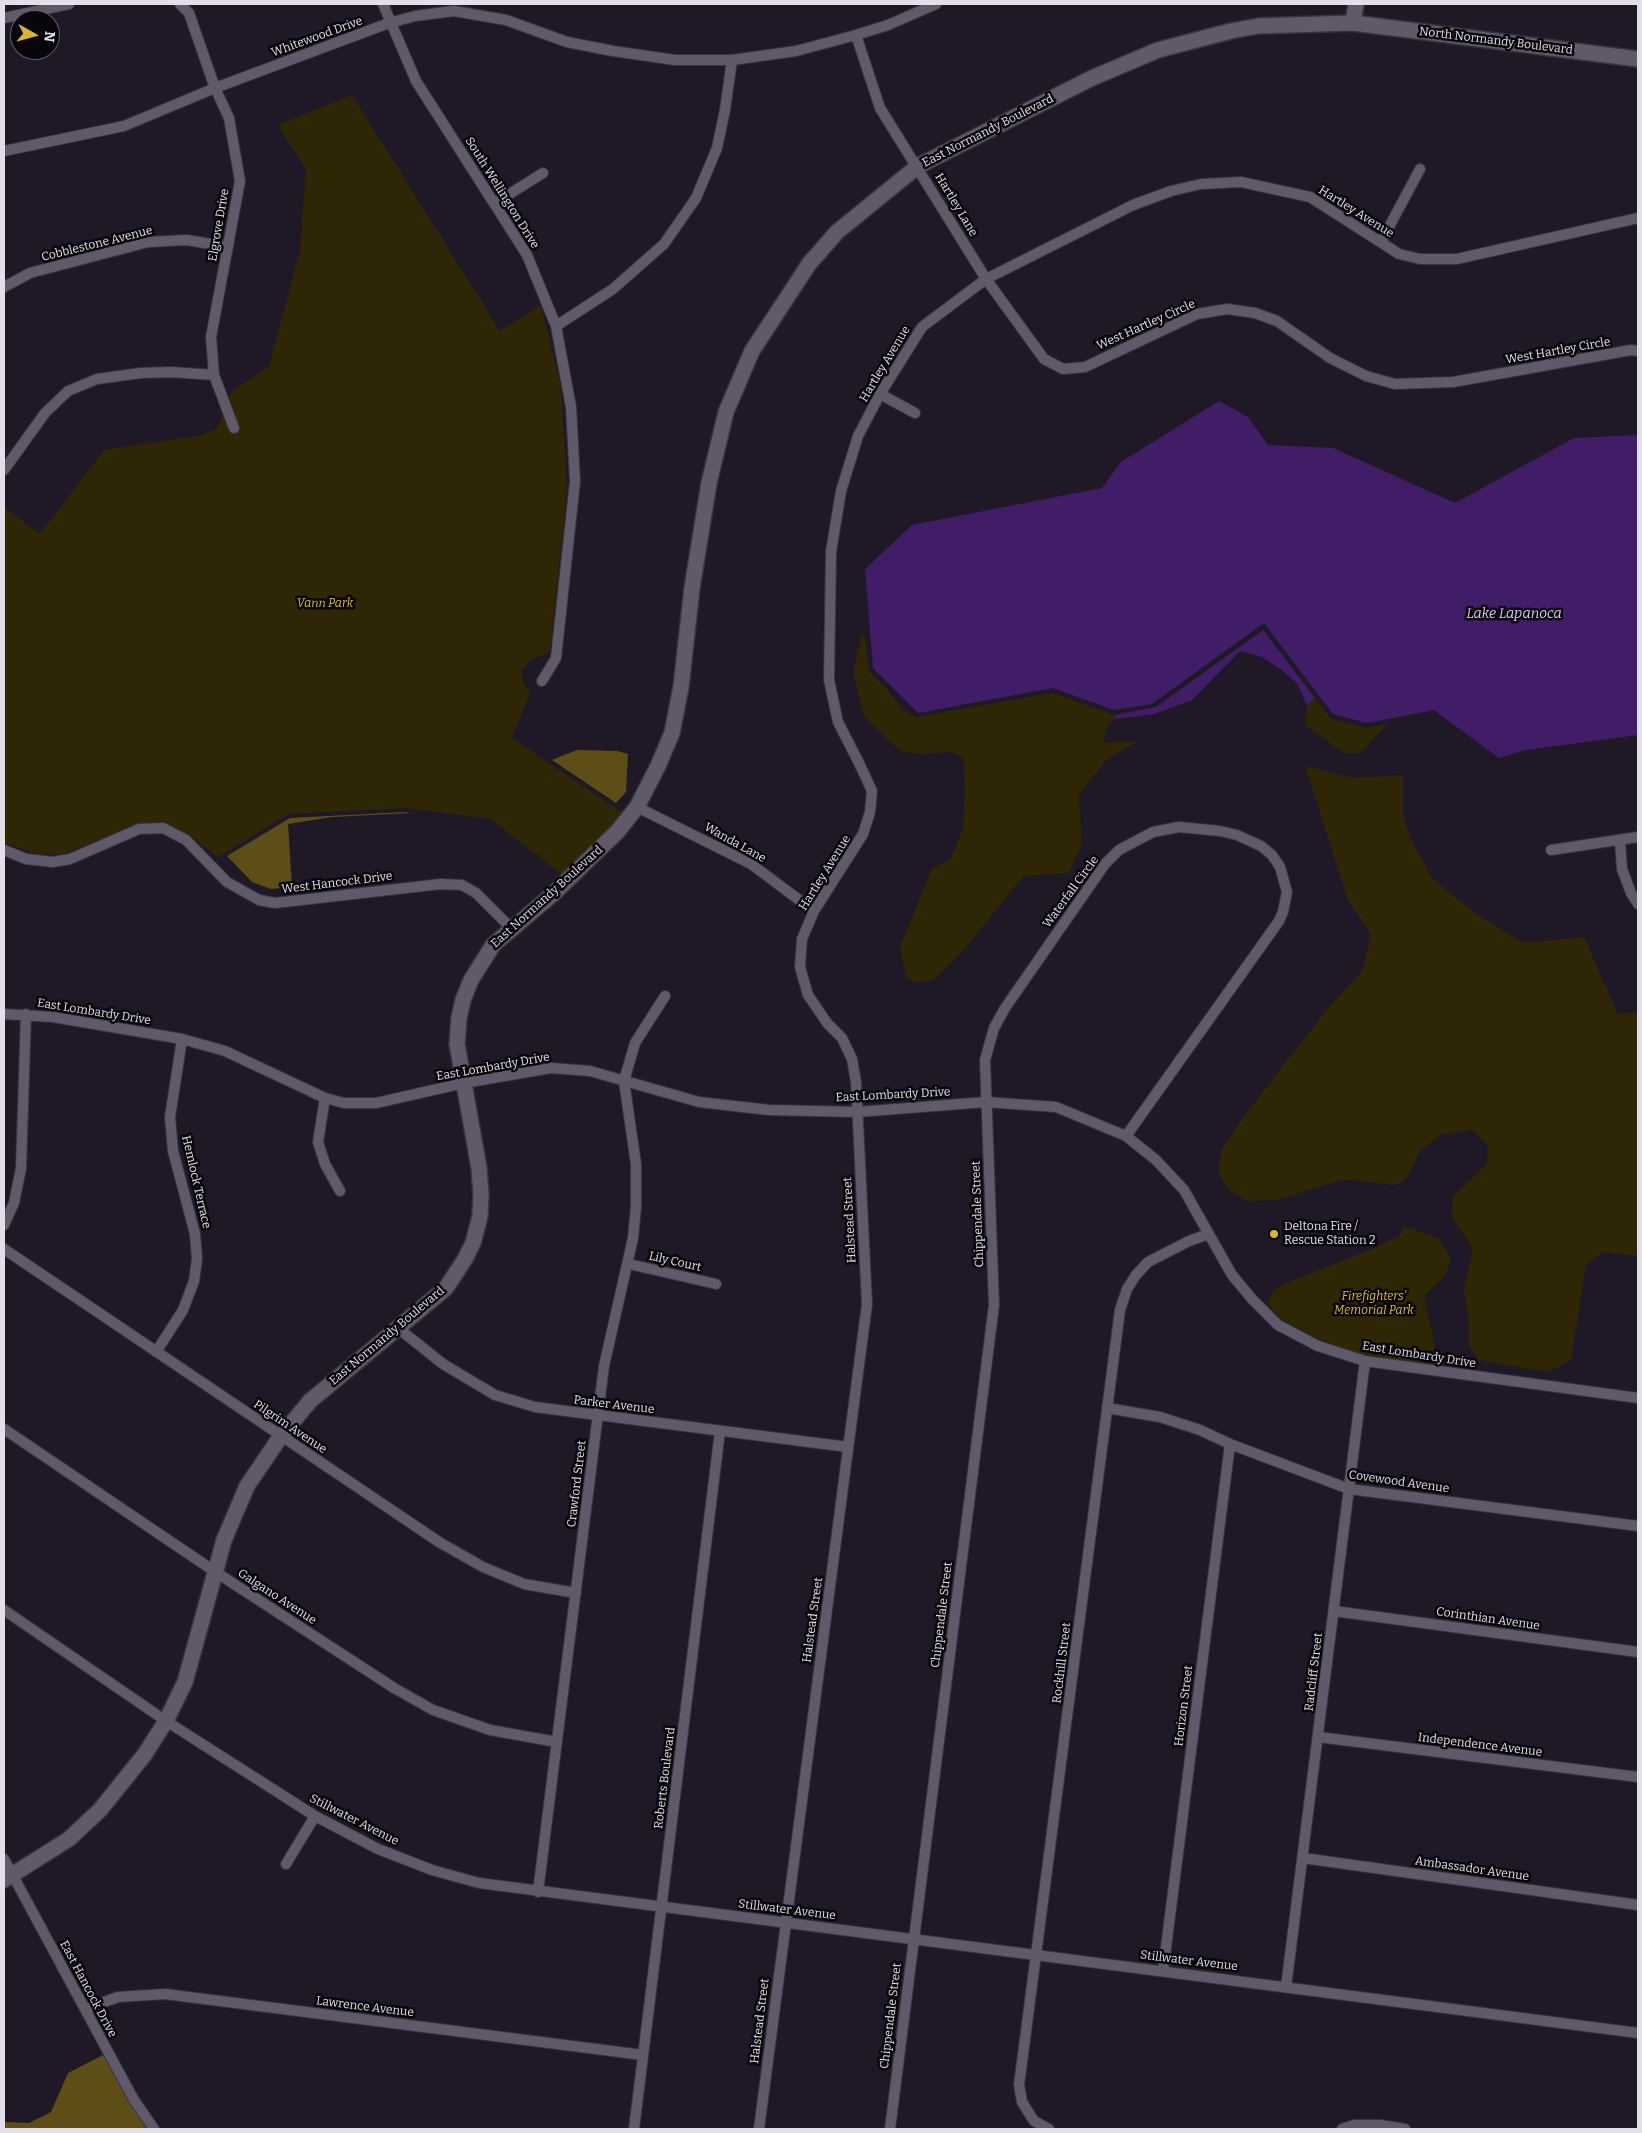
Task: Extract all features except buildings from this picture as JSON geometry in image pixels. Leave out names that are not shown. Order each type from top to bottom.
[{"type":"street","points":[[4,18],[69,4]]},
{"type":"street","name":"Elgrove Drive","points":[[180,4],[189,13],[215,88],[230,118],[240,181],[211,337],[214,375],[234,428]]},
{"type":"street","name":"South Wellington Drive","points":[[383,4],[389,23],[416,81],[527,255],[556,326],[571,406],[574,481],[556,658],[542,681]]},
{"type":"street","name":"Whitewood Drive","points":[[4,151],[124,126],[215,88],[389,23],[415,16],[454,11],[506,20],[567,42],[613,51],[675,60],[732,60],[796,51],[856,35],[888,25],[936,4]]},
{"type":"street","points":[[1353,23],[1356,4]]},
{"type":"street","name":"North Normandy Boulevard","points":[[1353,23],[1638,59]]},
{"type":"street","name":"East Normandy Boulevard","points":[[8,1878],[69,1839],[100,1810],[145,1754],[166,1721],[184,1682],[224,1540],[248,1486],[281,1436],[310,1401],[446,1288],[473,1243],[480,1216],[480,1168],[458,1044],[459,1018],[463,1000],[471,980],[492,945],[553,894],[618,831],[637,807],[658,766],[672,733],[681,687],[692,588],[709,483],[726,412],[752,351],[809,264],[837,232],[918,166],[1092,78],[1158,50],[1258,26],[1353,23]]},
{"type":"street","name":"Hartley Lane","points":[[856,35],[880,108],[918,166],[986,279]]},
{"type":"street","points":[[556,326],[614,289],[664,244],[696,198],[717,148],[726,110],[732,60]]},
{"type":"street","points":[[1381,242],[1420,169]]},
{"type":"street","points":[[495,203],[543,173]]},
{"type":"street","name":"Hartley Avenue","points":[[857,1112],[856,1082],[852,1059],[842,1038],[827,1023],[808,995],[800,967],[802,939],[814,911],[863,834],[870,812],[872,790],[838,722],[829,680],[831,552],[841,491],[858,436],[880,394],[922,328],[986,279],[1132,205],[1171,191],[1201,184],[1241,182],[1310,197],[1399,254],[1413,258],[1457,259],[1638,218]]},
{"type":"street","name":"Cobblestone Avenue","points":[[4,286],[30,273],[148,242],[187,240],[228,247]]},
{"type":"street","name":"West Hartley Circle","points":[[986,279],[1044,359],[1063,369],[1085,367],[1197,314],[1227,309],[1255,312],[1277,321],[1330,358],[1366,376],[1395,384],[1453,382],[1631,350],[1638,351]]},
{"type":"street","points":[[4,470],[45,413],[68,391],[97,379],[141,373],[170,372],[214,375]]},
{"type":"street","points":[[880,394],[915,413]]},
{"type":"street","name":"Wanda Lane","points":[[637,807],[751,864],[814,911]]},
{"type":"street","name":"Waterfall Circle","points":[[986,1102],[986,1060],[994,1028],[1005,1008],[1105,864],[1119,850],[1153,832],[1179,827],[1220,831],[1237,835],[1260,846],[1272,855],[1280,866],[1287,892],[1284,912],[1126,1136]]},
{"type":"street","name":"West Hancock Drive","points":[[4,850],[26,859],[53,862],[70,859],[139,829],[162,828],[186,840],[227,882],[259,900],[275,903],[441,884],[462,885],[476,893],[511,928]]},
{"type":"street","points":[[1551,850],[1638,837]]},
{"type":"street","points":[[1620,841],[1622,869],[1631,893],[1638,904]]},
{"type":"street","points":[[624,1082],[635,1043],[665,996]]},
{"type":"street","name":"East Lombardy Drive","points":[[4,1014],[26,1014],[182,1039],[225,1051],[325,1098],[344,1103],[376,1103],[464,1083],[551,1068],[590,1071],[699,1102],[769,1110],[857,1112],[986,1102],[1056,1107],[1126,1136],[1156,1160],[1184,1190],[1232,1275],[1278,1325],[1318,1346],[1365,1361],[1638,1398]]},
{"type":"street","points":[[4,1225],[14,1203],[21,1168],[26,1014]]},
{"type":"street","name":"Hemlock Terrace","points":[[156,1352],[183,1310],[194,1281],[197,1259],[195,1234],[173,1151],[170,1117],[182,1039]]},
{"type":"street","name":"Crawford Street","points":[[538,1892],[604,1366],[612,1323],[629,1264],[636,1207],[636,1164],[624,1082]]},
{"type":"street","points":[[325,1098],[318,1142],[325,1164],[340,1191]]},
{"type":"street","name":"Chippendale Street","points":[[890,2129],[994,1305],[986,1102]]},
{"type":"street","name":"Halstead Street","points":[[759,2129],[867,1304],[857,1112]]},
{"type":"street","name":"Rockhill Street","points":[[1049,2129],[1034,2121],[1022,2102],[1019,2085],[1120,1310],[1127,1290],[1136,1275],[1148,1262],[1189,1241],[1209,1234]]},
{"type":"street","name":"Pilgrim Avenue","points":[[4,1249],[439,1542],[484,1568],[524,1584],[576,1593]]},
{"type":"street","name":"Lily Court","points":[[629,1264],[716,1284]]},
{"type":"street","name":"Parker Avenue","points":[[398,1328],[442,1364],[494,1395],[535,1407],[848,1447]]},
{"type":"street","name":"Radcliff Street","points":[[1286,1987],[1365,1361]]},
{"type":"street","name":"Covewood Avenue","points":[[1107,1408],[1160,1417],[1200,1430],[1230,1444],[1350,1489],[1638,1526]]},
{"type":"street","name":"Galgano Avenue","points":[[4,1429],[214,1571],[346,1657],[433,1710],[490,1730],[556,1742]]},
{"type":"street","name":"Roberts Boulevard","points":[[634,2129],[720,1431]]},
{"type":"street","name":"Horizon Street","points":[[1163,1971],[1230,1444]]},
{"type":"street","name":"Stillwater Avenue","points":[[4,1610],[166,1721],[315,1816],[378,1849],[432,1870],[479,1883],[1638,2033]]},
{"type":"street","name":"Corinthian Avenue","points":[[1334,1611],[1638,1652]]},
{"type":"street","name":"Independence Avenue","points":[[1318,1736],[1638,1777]]},
{"type":"street","points":[[286,1864],[315,1816]]},
{"type":"street","name":"Ambassador Avenue","points":[[1303,1858],[1638,1905]]},
{"type":"street","name":"East Hancock Drive","points":[[4,1859],[8,1878],[84,2008],[134,2100],[154,2129]]},
{"type":"street","name":"Lawrence Avenue","points":[[84,2008],[118,1997],[165,1994],[643,2055]]},
{"type":"street","points":[[1342,2129],[1354,2125],[1380,2125],[1405,2129]]},
{"type":"green space","name":"Vann Park","points":[[352,95],[500,331],[541,305],[561,387],[567,490],[550,652],[534,658],[521,670],[524,684],[530,693],[512,738],[621,812],[618,821],[597,845],[562,875],[491,819],[405,808],[288,814],[218,857],[191,836],[168,825],[139,824],[63,854],[37,854],[4,843],[4,507],[40,534],[104,450],[201,435],[217,429],[230,393],[269,366],[300,250],[306,169],[278,125]]},
{"type":"green space","points":[[862,633],[865,639],[869,671],[888,690],[902,710],[916,717],[1052,693],[1115,715],[1116,719],[1108,724],[1103,743],[1138,741],[1105,761],[1079,795],[1082,844],[1069,873],[1024,876],[960,954],[933,980],[916,983],[906,977],[900,947],[932,868],[950,860],[963,829],[965,784],[963,758],[952,752],[924,754],[903,752],[891,743],[863,715],[853,671]]},
{"type":"green space","points":[[1315,698],[1332,719],[1367,728],[1386,724],[1386,726],[1360,753],[1344,753],[1306,726],[1307,706]]},
{"type":"green space","points":[[1305,766],[1354,778],[1403,775],[1403,815],[1412,842],[1434,880],[1475,913],[1524,943],[1584,937],[1618,1014],[1638,1012],[1638,1256],[1603,1252],[1586,1265],[1571,1360],[1549,1372],[1479,1360],[1469,1346],[1469,1323],[1464,1290],[1473,1249],[1452,1217],[1453,1196],[1487,1164],[1488,1145],[1472,1130],[1443,1134],[1420,1150],[1410,1173],[1403,1182],[1393,1185],[1351,1180],[1338,1181],[1277,1200],[1247,1201],[1229,1190],[1218,1172],[1222,1149],[1248,1111],[1328,1008],[1362,971],[1371,934],[1348,900]]},
{"type":"green space","name":"Firefighters' Memorial Park","points":[[1404,1226],[1439,1238],[1451,1260],[1445,1276],[1424,1296],[1435,1348],[1425,1364],[1356,1353],[1314,1337],[1280,1318],[1268,1304],[1269,1297],[1279,1286],[1377,1247],[1400,1235]]},
{"type":"shaded area","points":[[577,750],[617,751],[628,754],[626,792],[616,803],[552,760]]},
{"type":"shaded area","points":[[410,813],[332,817],[288,824],[292,887],[271,889],[252,882],[227,856],[290,818]]},
{"type":"shaded area","points":[[103,2055],[147,2129],[4,2129],[4,2122],[29,2123],[51,2112],[68,2073]]},
{"type":"water","name":"Lake Lapanoca","points":[[1219,401],[1248,417],[1268,445],[1333,448],[1455,503],[1574,438],[1638,435],[1638,735],[1526,750],[1499,758],[1434,710],[1367,723],[1333,714],[1264,623],[1152,704],[1114,710],[1053,688],[918,713],[873,668],[865,569],[912,525],[1102,488],[1121,462]]},
{"type":"water","points":[[1263,630],[1315,698],[1307,706],[1297,683],[1279,668],[1262,657],[1240,651],[1192,700],[1154,714],[1116,719],[1115,715],[1156,707]]},
{"type":"place","name":"Deltona Fire / Rescue Station 2","points":[[1274,1234]]}]
